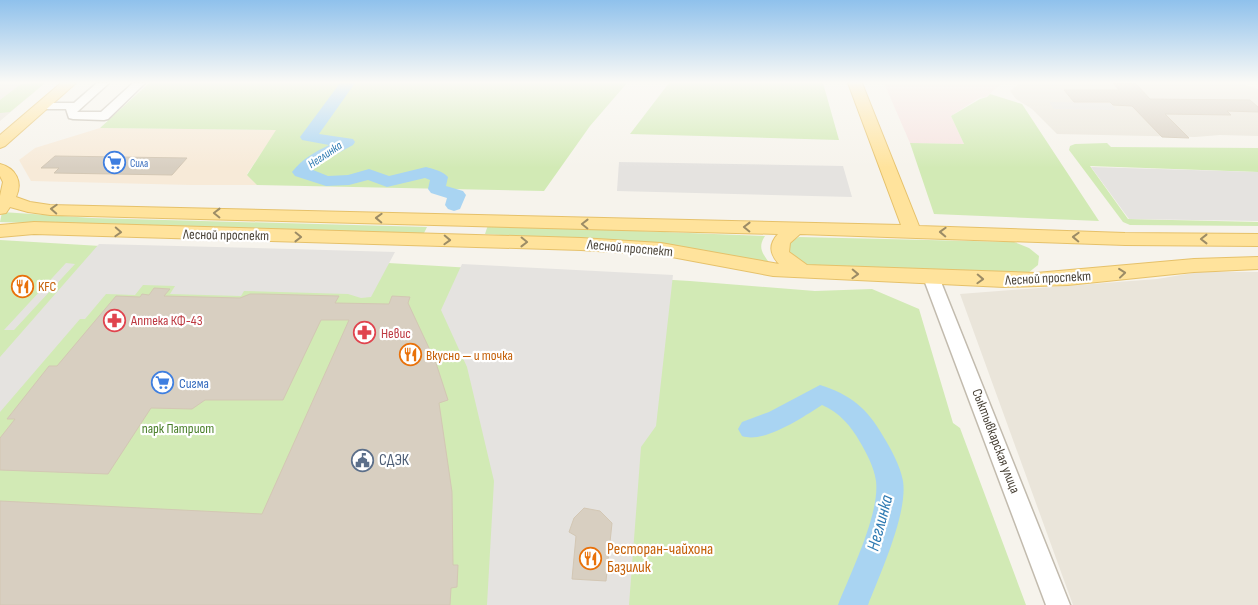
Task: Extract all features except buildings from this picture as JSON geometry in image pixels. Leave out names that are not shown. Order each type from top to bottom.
[{"type":"main road","points":[[0,128],[21,111]]},
{"type":"main road","points":[[0,143],[38,111]]},
{"type":"main road","points":[[866,111],[912,231]]},
{"type":"main road","points":[[0,169],[10,178],[12,187],[4,205]]},
{"type":"main road","name":"Лесной проспект","points":[[4,205],[50,210],[1256,241]]},
{"type":"main road","name":"Лесной проспект","points":[[0,231],[34,228],[581,244],[661,249],[773,270],[1039,281],[1202,264],[1258,263]]},
{"type":"main road","points":[[796,228],[782,239],[779,250],[781,257],[788,263],[806,272]]},
{"type":"street","points":[[71,111],[74,115],[104,116],[109,111]]},
{"type":"street","name":"Сыктывкарская улица","points":[[931,277],[1058,605]]},
{"type":"shaded area","points":[[0,111],[12,111],[0,121]]},
{"type":"shaded area","points":[[896,111],[958,111],[951,116],[964,144],[910,143]]},
{"type":"shaded area","points":[[1034,111],[1258,111],[1258,136],[1220,135],[1195,137],[1057,134]]},
{"type":"shaded area","points":[[100,128],[277,130],[247,174],[257,185],[31,181],[19,160],[35,148]]},
{"type":"shaded area","points":[[619,162],[843,166],[852,197],[617,191]]},
{"type":"shaded area","points":[[1091,167],[1258,172],[1258,221],[1129,219]]},
{"type":"shaded area","points":[[99,244],[395,252],[371,297],[361,298],[348,294],[244,291],[241,296],[170,294],[175,286],[143,285],[135,295],[106,294],[85,319],[80,319],[0,412],[0,357]]},
{"type":"shaded area","points":[[66,263],[75,264],[14,330],[4,330]]},
{"type":"shaded area","points":[[462,264],[673,275],[656,426],[641,447],[629,605],[487,605],[494,481],[467,367],[441,310]]},
{"type":"shaded area","points":[[1199,272],[1258,272],[1258,605],[1073,605],[960,294],[1157,279]]},
{"type":"green space","points":[[118,111],[603,111],[544,191],[257,185],[247,175],[276,130],[100,128]]},
{"type":"green space","points":[[647,111],[831,111],[839,140],[630,134]]},
{"type":"green space","points":[[959,111],[1027,111],[1099,221],[934,214],[910,143],[964,144],[951,116]]},
{"type":"green space","points":[[1107,143],[1111,147],[1258,148],[1258,172],[1090,166],[1128,219],[1258,222],[1258,226],[1130,225],[1123,222],[1069,150],[1070,146],[1075,144]]},
{"type":"green space","points":[[2,212],[92,218],[427,227],[422,237],[0,222]]},
{"type":"green space","points":[[488,225],[765,236],[761,248],[771,265],[658,245],[485,234]]},
{"type":"green space","points":[[799,237],[1014,242],[1029,248],[1039,256],[1038,265],[1028,273],[805,268],[787,260],[785,244]]},
{"type":"green space","name":"парк Патриот","points":[[0,240],[690,281],[815,291],[872,289],[919,309],[953,423],[960,428],[1026,605],[0,605]]},
{"type":"waterway","name":"Неглинка","points":[[327,111],[308,137],[347,142],[316,158],[301,172],[326,181],[349,180],[369,174],[387,182],[426,172],[439,177],[437,189],[457,195],[454,205]]},
{"type":"waterway","name":"Неглинка","points":[[445,231],[446,225]]},
{"type":"waterway","name":"Неглинка","points":[[751,429],[778,419],[820,395],[836,400],[849,409],[860,420],[869,434],[882,458],[889,478],[889,496],[882,527],[853,605]]},
{"type":"place","name":"Сила","points":[[114,163]]},
{"type":"place","name":"KFC","points":[[22,286]]},
{"type":"place","name":"Аптека КФ-43","points":[[115,320]]},
{"type":"place","name":"Невис","points":[[365,333]]},
{"type":"place","name":"Вкусно — и точка","points":[[410,355]]},
{"type":"place","name":"Сигма","points":[[163,383]]},
{"type":"place","name":"СДЭК","points":[[363,460]]},
{"type":"place","name":"Ресторан-чайхона Базилик","points":[[591,558]]}]
